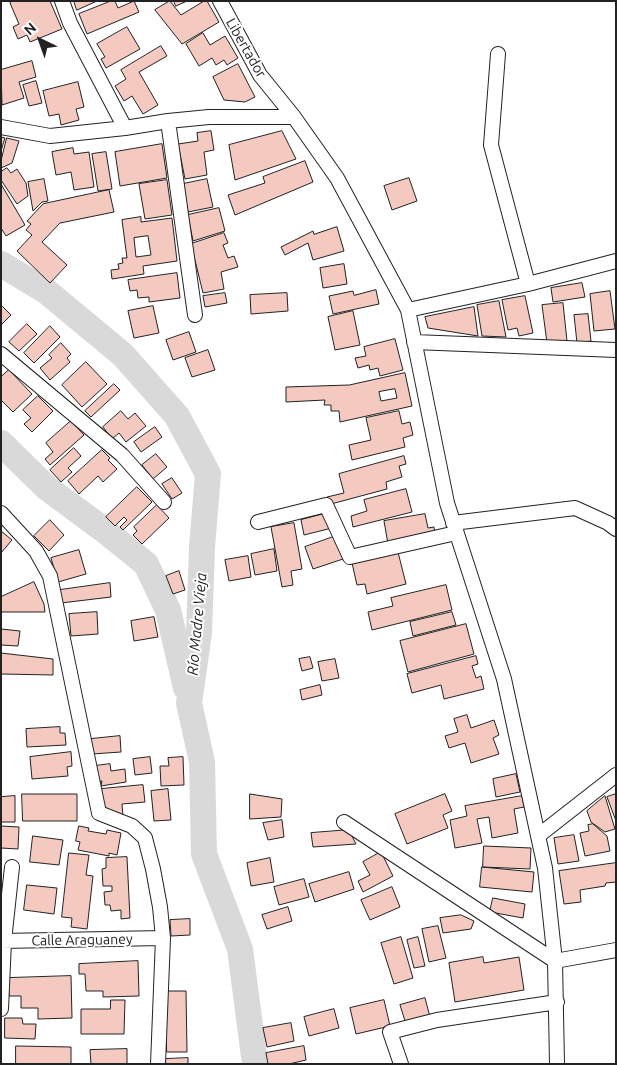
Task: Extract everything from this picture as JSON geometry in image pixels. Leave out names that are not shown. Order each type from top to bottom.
[{"type":"street","points":[[62,1],[70,23],[124,128]]},
{"type":"street","name":"Libertador","points":[[220,1],[260,75],[294,117],[337,178],[408,310],[446,503],[504,679],[545,868],[557,1002],[557,1064]]},
{"type":"street","points":[[498,54],[491,145],[528,284]]},
{"type":"street","points":[[1,127],[50,136],[209,117],[294,117]]},
{"type":"street","points":[[168,121],[195,314]]},
{"type":"street","points":[[408,310],[528,284],[616,260]]},
{"type":"street","points":[[414,342],[616,350]]},
{"type":"street","points":[[1,354],[122,455],[164,502]]},
{"type":"street","points":[[258,522],[326,505],[350,558],[455,528],[575,508],[608,523],[616,529]]},
{"type":"street","points":[[1,513],[36,551],[50,576],[99,813],[132,826],[145,838],[160,907],[163,938],[158,1064]]},
{"type":"street","points":[[538,836],[616,774]]},
{"type":"street","points":[[344,822],[554,961],[616,950]]},
{"type":"street","points":[[1,1009],[3,941],[12,867]]},
{"type":"street","name":"Calle Araguaney","points":[[3,941],[163,938]]},
{"type":"street","points":[[402,1064],[390,1032],[437,1020],[557,1002]]},
{"type":"building","points":[[13,1],[50,1],[62,29],[30,42],[27,35],[18,39],[13,27],[19,24],[10,3]]},
{"type":"building","points":[[74,1],[97,1],[77,10]]},
{"type":"building","points":[[115,1],[118,8],[134,1],[139,12],[87,34],[79,14]]},
{"type":"building","points":[[170,1],[181,15],[207,1],[219,22],[182,44],[155,10]]},
{"type":"building","points":[[174,1],[187,1],[176,6]]},
{"type":"building","points":[[127,27],[140,49],[106,68],[101,59],[105,57],[97,44]]},
{"type":"building","points":[[203,33],[210,45],[225,36],[238,58],[227,65],[224,60],[216,65],[212,58],[199,66],[186,44]]},
{"type":"building","points":[[161,46],[167,56],[139,72],[158,105],[143,114],[132,96],[124,101],[115,86],[126,79],[121,70]]},
{"type":"building","points":[[32,61],[36,77],[19,82],[24,98],[2,105],[1,70]]},
{"type":"building","points":[[238,64],[255,97],[245,102],[224,100],[213,77]]},
{"type":"building","points":[[36,81],[42,103],[29,106],[23,85]]},
{"type":"building","points":[[78,82],[84,107],[76,109],[79,120],[61,125],[59,114],[49,116],[43,91]]},
{"type":"building","points":[[211,131],[214,150],[204,152],[207,175],[185,179],[178,144],[198,141],[197,133]]},
{"type":"building","points":[[282,131],[296,159],[235,180],[229,145]]},
{"type":"building","points":[[1,137],[5,138],[1,151]]},
{"type":"building","points":[[7,138],[19,141],[12,163],[1,168],[1,161]]},
{"type":"building","points":[[162,144],[167,178],[120,186],[115,152]]},
{"type":"building","points":[[73,148],[74,154],[89,152],[94,187],[74,190],[71,172],[56,175],[52,152]]},
{"type":"building","points":[[106,152],[112,189],[98,191],[92,154]]},
{"type":"building","points":[[305,161],[313,182],[235,215],[228,195],[265,183],[263,177]]},
{"type":"building","points":[[7,168],[11,173],[17,169],[26,183],[28,196],[17,204],[1,180],[1,172]]},
{"type":"building","points":[[409,178],[417,201],[392,210],[384,186]]},
{"type":"building","points":[[44,179],[48,201],[42,202],[33,211],[28,182]]},
{"type":"building","points":[[207,179],[213,207],[188,212],[183,184]]},
{"type":"building","points":[[167,180],[172,215],[145,219],[139,184]]},
{"type":"building","points":[[1,184],[25,225],[6,236],[1,228]]},
{"type":"building","points":[[109,190],[114,212],[60,223],[42,242],[67,265],[50,283],[17,251],[32,235],[26,230],[31,224],[27,221],[43,204]]},
{"type":"building","points":[[219,208],[225,231],[193,241],[188,215]]},
{"type":"building","points":[[141,217],[141,222],[172,218],[177,261],[143,266],[144,274],[112,279],[111,270],[119,269],[118,264],[123,263],[122,258],[127,258],[122,220]],"holes":[[[148,236],[151,255],[136,257],[134,238]]]},
{"type":"building","points":[[337,227],[344,251],[313,260],[308,243],[285,255],[281,247],[313,231],[314,234]]},
{"type":"building","points":[[224,233],[228,243],[223,245],[228,258],[234,256],[238,267],[221,272],[224,289],[203,293],[191,244]]},
{"type":"building","points":[[344,264],[347,284],[323,288],[320,268]]},
{"type":"building","points":[[177,273],[180,298],[149,302],[149,297],[138,298],[137,290],[130,291],[128,280]]},
{"type":"building","points":[[582,283],[585,297],[553,302],[551,288]]},
{"type":"building","points":[[376,290],[379,304],[333,314],[329,296],[353,291],[354,295]]},
{"type":"building","points":[[610,291],[615,329],[594,331],[590,294]]},
{"type":"building","points":[[225,293],[227,303],[205,307],[203,296]]},
{"type":"building","points":[[287,293],[288,311],[251,314],[250,295]]},
{"type":"building","points":[[525,296],[533,333],[519,336],[517,328],[508,330],[502,300]]},
{"type":"building","points":[[499,301],[506,337],[482,336],[477,305]]},
{"type":"building","points":[[563,303],[567,341],[547,343],[542,305]]},
{"type":"building","points":[[1,305],[11,315],[1,325]]},
{"type":"building","points":[[153,306],[159,333],[134,338],[128,311]]},
{"type":"building","points":[[474,307],[478,336],[428,328],[425,317]]},
{"type":"building","points":[[353,311],[360,345],[335,350],[328,317]]},
{"type":"building","points":[[588,314],[591,341],[577,343],[574,315]]},
{"type":"building","points":[[27,324],[37,334],[19,351],[9,342]]},
{"type":"building","points":[[50,326],[60,337],[34,363],[24,353]]},
{"type":"building","points":[[189,332],[196,352],[173,360],[166,340]]},
{"type":"building","points":[[395,339],[403,370],[380,376],[378,368],[370,370],[369,365],[358,368],[355,358],[366,356],[364,347]]},
{"type":"building","points":[[61,343],[71,354],[67,358],[70,362],[50,380],[40,368],[52,358],[49,355]]},
{"type":"building","points":[[208,350],[215,370],[192,377],[185,358]]},
{"type":"building","points":[[86,362],[107,384],[82,407],[62,385]]},
{"type":"building","points":[[9,370],[32,394],[13,412],[1,400],[1,377]]},
{"type":"building","points":[[405,373],[412,406],[340,422],[339,411],[331,411],[331,405],[324,405],[325,400],[286,402],[286,387],[349,385]],"holes":[[[395,389],[397,398],[381,401],[379,392]]]},
{"type":"building","points":[[114,384],[120,390],[91,417],[85,411]]},
{"type":"building","points":[[38,396],[53,411],[32,432],[24,424],[31,418],[23,410]]},
{"type":"building","points":[[121,411],[128,419],[135,413],[146,426],[126,442],[119,433],[112,439],[103,427]]},
{"type":"building","points":[[399,411],[402,424],[410,422],[413,435],[403,438],[405,447],[352,460],[349,445],[371,440],[366,418]]},
{"type":"building","points":[[71,421],[84,435],[50,465],[45,459],[53,452],[46,443]]},
{"type":"building","points":[[155,427],[162,437],[141,452],[134,442]]},
{"type":"building","points":[[74,448],[81,456],[68,468],[72,472],[61,482],[50,470]]},
{"type":"building","points":[[102,450],[117,469],[103,482],[98,476],[79,494],[68,481]]},
{"type":"building","points":[[156,454],[167,467],[153,479],[142,465]]},
{"type":"building","points":[[404,456],[406,464],[399,466],[402,477],[386,482],[387,489],[331,504],[327,497],[344,493],[339,474]]},
{"type":"building","points":[[172,478],[182,493],[172,499],[162,484]]},
{"type":"building","points":[[137,487],[152,502],[123,530],[120,527],[127,520],[124,517],[115,526],[106,517]]},
{"type":"building","points":[[406,489],[412,512],[353,527],[351,516],[367,511],[364,500]]},
{"type":"building","points":[[157,505],[169,518],[142,544],[133,535],[137,531],[134,527]]},
{"type":"building","points":[[328,513],[332,528],[304,535],[301,520]]},
{"type":"building","points":[[425,514],[428,528],[434,527],[435,535],[388,544],[384,521]]},
{"type":"building","points":[[50,520],[64,535],[49,551],[34,536]]},
{"type":"building","points":[[294,523],[302,569],[291,571],[293,585],[282,587],[271,527]]},
{"type":"building","points":[[1,531],[12,540],[1,553]]},
{"type":"building","points":[[336,536],[343,559],[313,569],[305,547]]},
{"type":"building","points":[[274,549],[277,571],[255,575],[251,554]]},
{"type":"building","points":[[79,550],[86,574],[58,582],[51,558]]},
{"type":"building","points":[[398,552],[406,584],[367,594],[365,584],[357,585],[352,563]]},
{"type":"building","points":[[248,556],[251,577],[229,581],[225,560]]},
{"type":"building","points":[[179,571],[185,590],[173,594],[166,576]]},
{"type":"building","points":[[34,582],[44,604],[45,612],[1,612],[1,597]]},
{"type":"building","points":[[110,583],[111,597],[61,603],[60,590]]},
{"type":"building","points":[[446,585],[452,610],[372,630],[368,612],[393,606],[391,598]]},
{"type":"building","points":[[97,612],[98,634],[71,636],[69,614]]},
{"type":"building","points":[[452,612],[456,625],[413,636],[410,622]]},
{"type":"building","points":[[154,617],[158,637],[134,641],[131,621]]},
{"type":"building","points":[[466,624],[474,654],[408,672],[400,641]]},
{"type":"building","points":[[1,629],[20,631],[18,646],[1,645]]},
{"type":"building","points":[[1,653],[53,659],[53,675],[1,674]]},
{"type":"building","points":[[476,656],[478,664],[472,666],[476,678],[481,676],[484,689],[444,699],[441,685],[412,693],[407,674]]},
{"type":"building","points":[[310,657],[313,668],[302,671],[299,659]]},
{"type":"building","points":[[335,659],[339,678],[322,681],[318,662]]},
{"type":"building","points":[[320,685],[322,695],[302,700],[300,690]]},
{"type":"building","points":[[467,715],[471,728],[494,720],[499,735],[493,738],[499,754],[471,763],[465,743],[449,748],[445,736],[458,732],[454,719]]},
{"type":"building","points":[[60,727],[60,733],[65,733],[66,745],[27,747],[26,729]]},
{"type":"building","points":[[120,736],[121,752],[92,754],[91,739]]},
{"type":"building","points":[[71,752],[72,766],[67,767],[68,776],[32,779],[30,757]]},
{"type":"building","points":[[150,757],[152,773],[135,775],[133,759]]},
{"type":"building","points":[[183,757],[184,785],[161,786],[160,766],[169,766],[168,758]]},
{"type":"building","points":[[110,764],[111,771],[125,769],[126,782],[101,786],[102,781],[96,782],[95,766]]},
{"type":"building","points":[[516,774],[520,792],[496,797],[493,779]]},
{"type":"building","points":[[143,785],[145,802],[122,804],[123,816],[103,807],[101,789]]},
{"type":"building","points":[[168,789],[171,820],[154,821],[151,791]]},
{"type":"building","points":[[22,794],[77,794],[77,821],[23,821]]},
{"type":"building","points":[[250,794],[282,799],[281,817],[250,819]]},
{"type":"building","points":[[445,794],[452,811],[443,815],[448,828],[407,844],[395,814]]},
{"type":"building","points":[[616,794],[616,821],[607,797]]},
{"type":"building","points":[[15,796],[15,822],[1,822],[1,797]]},
{"type":"building","points":[[522,796],[524,807],[514,809],[518,833],[492,838],[489,817],[477,819],[482,843],[455,848],[450,820],[467,816],[465,806]]},
{"type":"building","points":[[605,796],[615,829],[605,832],[591,822],[587,811]]},
{"type":"building","points":[[282,820],[284,837],[268,840],[263,823]]},
{"type":"building","points":[[593,824],[607,836],[610,851],[585,856],[580,833],[589,831],[588,825]]},
{"type":"building","points":[[1,826],[19,827],[18,849],[1,848]]},
{"type":"building","points":[[79,826],[89,828],[88,831],[106,834],[107,830],[121,833],[117,855],[109,853],[109,856],[78,850],[80,842],[76,841]]},
{"type":"building","points":[[349,830],[356,844],[313,847],[311,833]]},
{"type":"building","points":[[574,835],[579,861],[558,864],[554,838]]},
{"type":"building","points":[[33,836],[63,840],[59,865],[30,862]]},
{"type":"building","points":[[484,846],[531,848],[530,869],[483,867]]},
{"type":"building","points":[[381,852],[393,876],[363,892],[358,881],[370,875],[363,862]]},
{"type":"building","points":[[69,853],[89,855],[86,875],[93,876],[87,929],[71,927],[72,918],[62,917]]},
{"type":"building","points":[[127,857],[130,918],[121,919],[121,910],[111,911],[110,905],[105,905],[104,892],[112,891],[112,886],[103,886],[102,869],[106,868],[106,858]]},
{"type":"building","points":[[270,858],[274,882],[251,886],[247,863]]},
{"type":"building","points":[[616,863],[616,882],[606,883],[605,886],[580,890],[581,902],[564,904],[559,871]]},
{"type":"building","points":[[482,867],[534,872],[532,892],[480,887]]},
{"type":"building","points":[[349,872],[354,889],[315,902],[309,884]]},
{"type":"building","points":[[304,879],[309,897],[279,905],[274,887]]},
{"type":"building","points":[[27,885],[57,888],[54,914],[24,910]]},
{"type":"building","points":[[392,887],[400,907],[370,920],[361,900]]},
{"type":"building","points":[[493,898],[525,904],[523,918],[490,912]]},
{"type":"building","points":[[288,907],[292,921],[267,929],[262,915]]},
{"type":"building","points":[[461,915],[474,921],[471,929],[443,933],[440,918]]},
{"type":"building","points":[[190,919],[190,935],[171,936],[170,920]]},
{"type":"building","points":[[438,926],[446,958],[429,962],[422,929]]},
{"type":"building","points":[[401,937],[413,978],[394,984],[381,943]]},
{"type":"building","points":[[418,937],[425,966],[414,968],[407,940]]},
{"type":"building","points":[[483,957],[484,963],[519,957],[524,990],[455,1002],[449,963]]},
{"type":"building","points":[[138,961],[139,996],[103,997],[103,991],[86,991],[85,974],[79,974],[79,964]]},
{"type":"building","points":[[71,976],[72,1018],[38,1019],[38,1008],[21,1008],[21,996],[9,996],[8,978]]},
{"type":"building","points":[[166,991],[186,991],[187,1052],[167,1052]]},
{"type":"building","points":[[425,998],[430,1017],[406,1024],[400,1005]]},
{"type":"building","points":[[111,1000],[125,1000],[124,1034],[81,1034],[81,1009],[110,1009]]},
{"type":"building","points":[[384,1000],[390,1026],[356,1034],[350,1008]]},
{"type":"building","points":[[334,1009],[339,1028],[309,1036],[304,1017]]},
{"type":"building","points":[[5,1018],[22,1018],[23,1024],[36,1024],[35,1039],[5,1038]]},
{"type":"building","points":[[291,1023],[294,1041],[267,1047],[263,1028]]},
{"type":"building","points":[[16,1046],[71,1047],[71,1064],[16,1064]]},
{"type":"building","points":[[304,1046],[306,1060],[289,1064],[268,1064],[266,1053]]},
{"type":"building","points":[[127,1049],[127,1064],[91,1064],[90,1050]]},
{"type":"building","points":[[188,1058],[188,1064],[166,1064],[165,1059]]},
{"type":"waterway","name":"Río Madre Vieja","points":[[1,264],[46,291],[123,355],[177,416],[208,474],[202,547],[199,633],[189,703],[202,762],[204,854],[240,949],[255,1064]]},
{"type":"waterway","points":[[1,443],[47,488],[146,564],[168,610],[186,688]]}]
